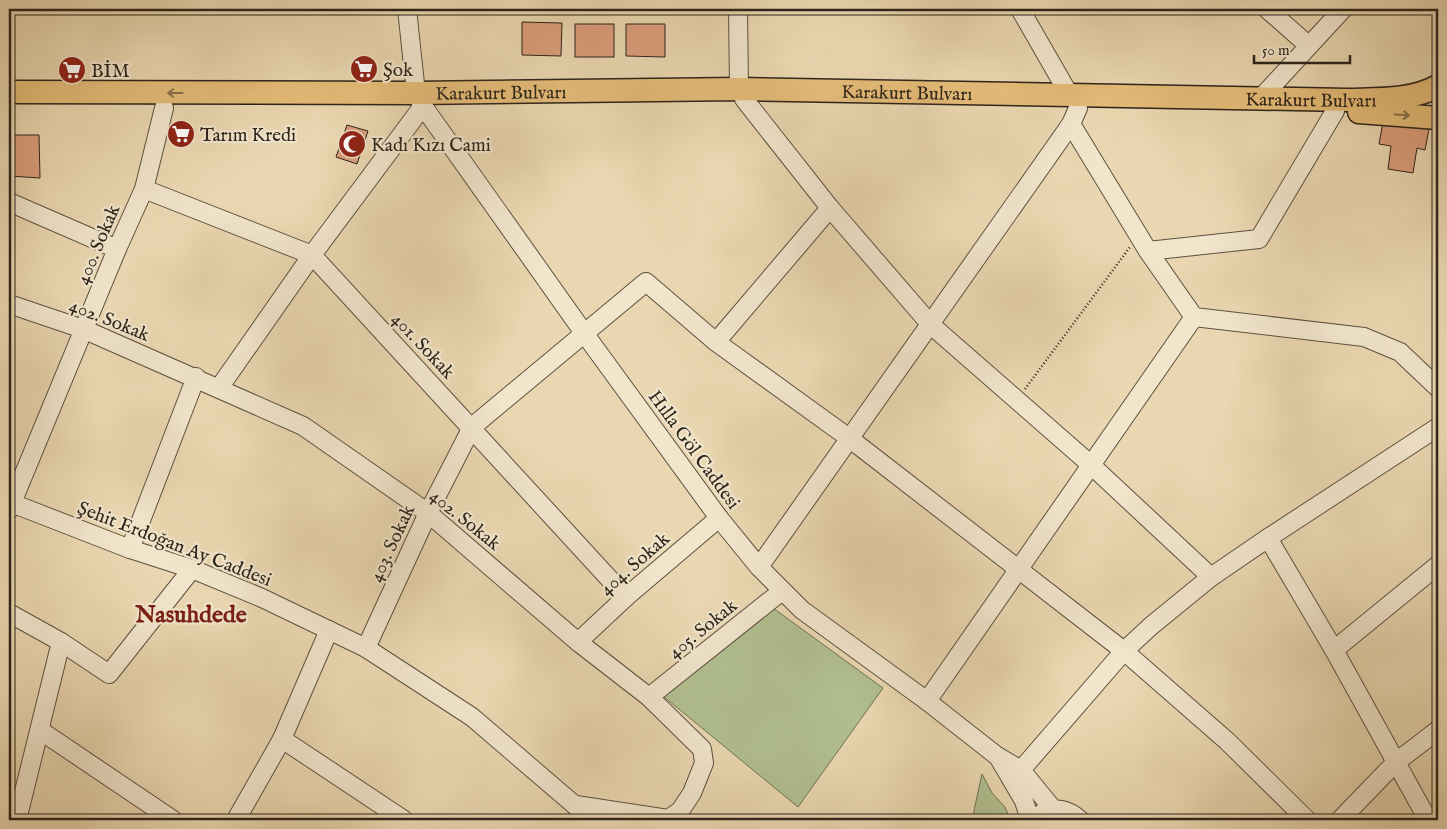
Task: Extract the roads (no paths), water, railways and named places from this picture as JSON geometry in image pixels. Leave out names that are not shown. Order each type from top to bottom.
[{"type":"main road","name":"Karakurt Bulvarı","points":[[1073,110],[1260,99],[1398,98],[1428,91],[1438,86]]},
{"type":"main road","points":[[9,92],[420,99]]},
{"type":"main road","name":"Karakurt Bulvarı","points":[[420,99],[741,94],[1073,110],[1335,111],[1438,118]]},
{"type":"main road","points":[[9,106],[164,108],[420,99]]},
{"type":"street","points":[[219,388],[420,99],[408,9]]},
{"type":"street","points":[[738,9],[741,94],[830,208],[931,325],[1090,464],[1212,577]]},
{"type":"street","points":[[1020,9],[1138,235],[1194,317],[1364,337],[1400,352],[1438,388]]},
{"type":"street","points":[[1267,9],[1308,45]]},
{"type":"street","points":[[1260,99],[1343,9]]},
{"type":"street","name":"Hılla Göl Caddesi","points":[[420,99],[584,333],[720,518],[759,567],[782,592],[822,625],[927,701],[997,756]]},
{"type":"street","name":"400. Sokak","points":[[10,505],[144,189],[164,108]]},
{"type":"street","points":[[759,567],[931,325],[1073,110]]},
{"type":"street","points":[[1148,251],[1259,239],[1335,111]]},
{"type":"street","name":"401. Sokak","points":[[144,189],[312,255],[472,427],[626,597]]},
{"type":"street","points":[[9,202],[117,249]]},
{"type":"street","points":[[830,208],[716,342],[849,438],[1124,652],[1227,741],[1307,820]]},
{"type":"street","name":"403. Sokak","points":[[366,648],[428,513],[472,427],[646,282],[716,342]]},
{"type":"street","name":"402. Sokak","points":[[9,304],[84,329],[303,426],[428,513],[578,642],[649,697],[702,749],[704,763],[692,793],[680,812],[666,820],[576,806]]},
{"type":"street","points":[[927,701],[1194,317]]},
{"type":"street","points":[[130,549],[196,378]]},
{"type":"street","points":[[1021,770],[1124,652],[1151,626],[1212,577],[1268,538],[1438,427]]},
{"type":"street","name":"Şehit Erdoğan Ay Caddesi","points":[[10,505],[130,549],[192,569],[366,648],[472,717],[592,820]]},
{"type":"street","name":"404. Sokak","points":[[578,642],[626,597],[720,518]]},
{"type":"street","points":[[1268,538],[1334,650],[1428,820]]},
{"type":"street","points":[[1334,650],[1438,565]]},
{"type":"street","points":[[9,613],[61,642],[109,674],[192,569]]},
{"type":"street","name":"405. Sokak","points":[[649,697],[782,592]]},
{"type":"street","points":[[236,820],[282,740],[329,630]]},
{"type":"street","points":[[17,820],[41,731],[61,642]]},
{"type":"street","points":[[1340,820],[1395,763],[1438,730]]},
{"type":"street","points":[[41,731],[173,820]]},
{"type":"street","points":[[282,740],[404,820]]},
{"type":"street","points":[[997,756],[1021,770],[1053,809]]},
{"type":"street","points":[[997,756],[1024,801],[1032,820],[1044,812],[1053,809],[1072,813],[1080,820]]},
{"type":"place","name":"Şok","points":[[364,69]]},
{"type":"place","name":"BİM","points":[[72,70]]},
{"type":"place","name":"Tarım Kredi","points":[[181,134]]},
{"type":"place","name":"Kadı Kızı Cami","points":[[352,144]]},
{"type":"district","name":"Nasuhdede","points":[[191,614]]}]
